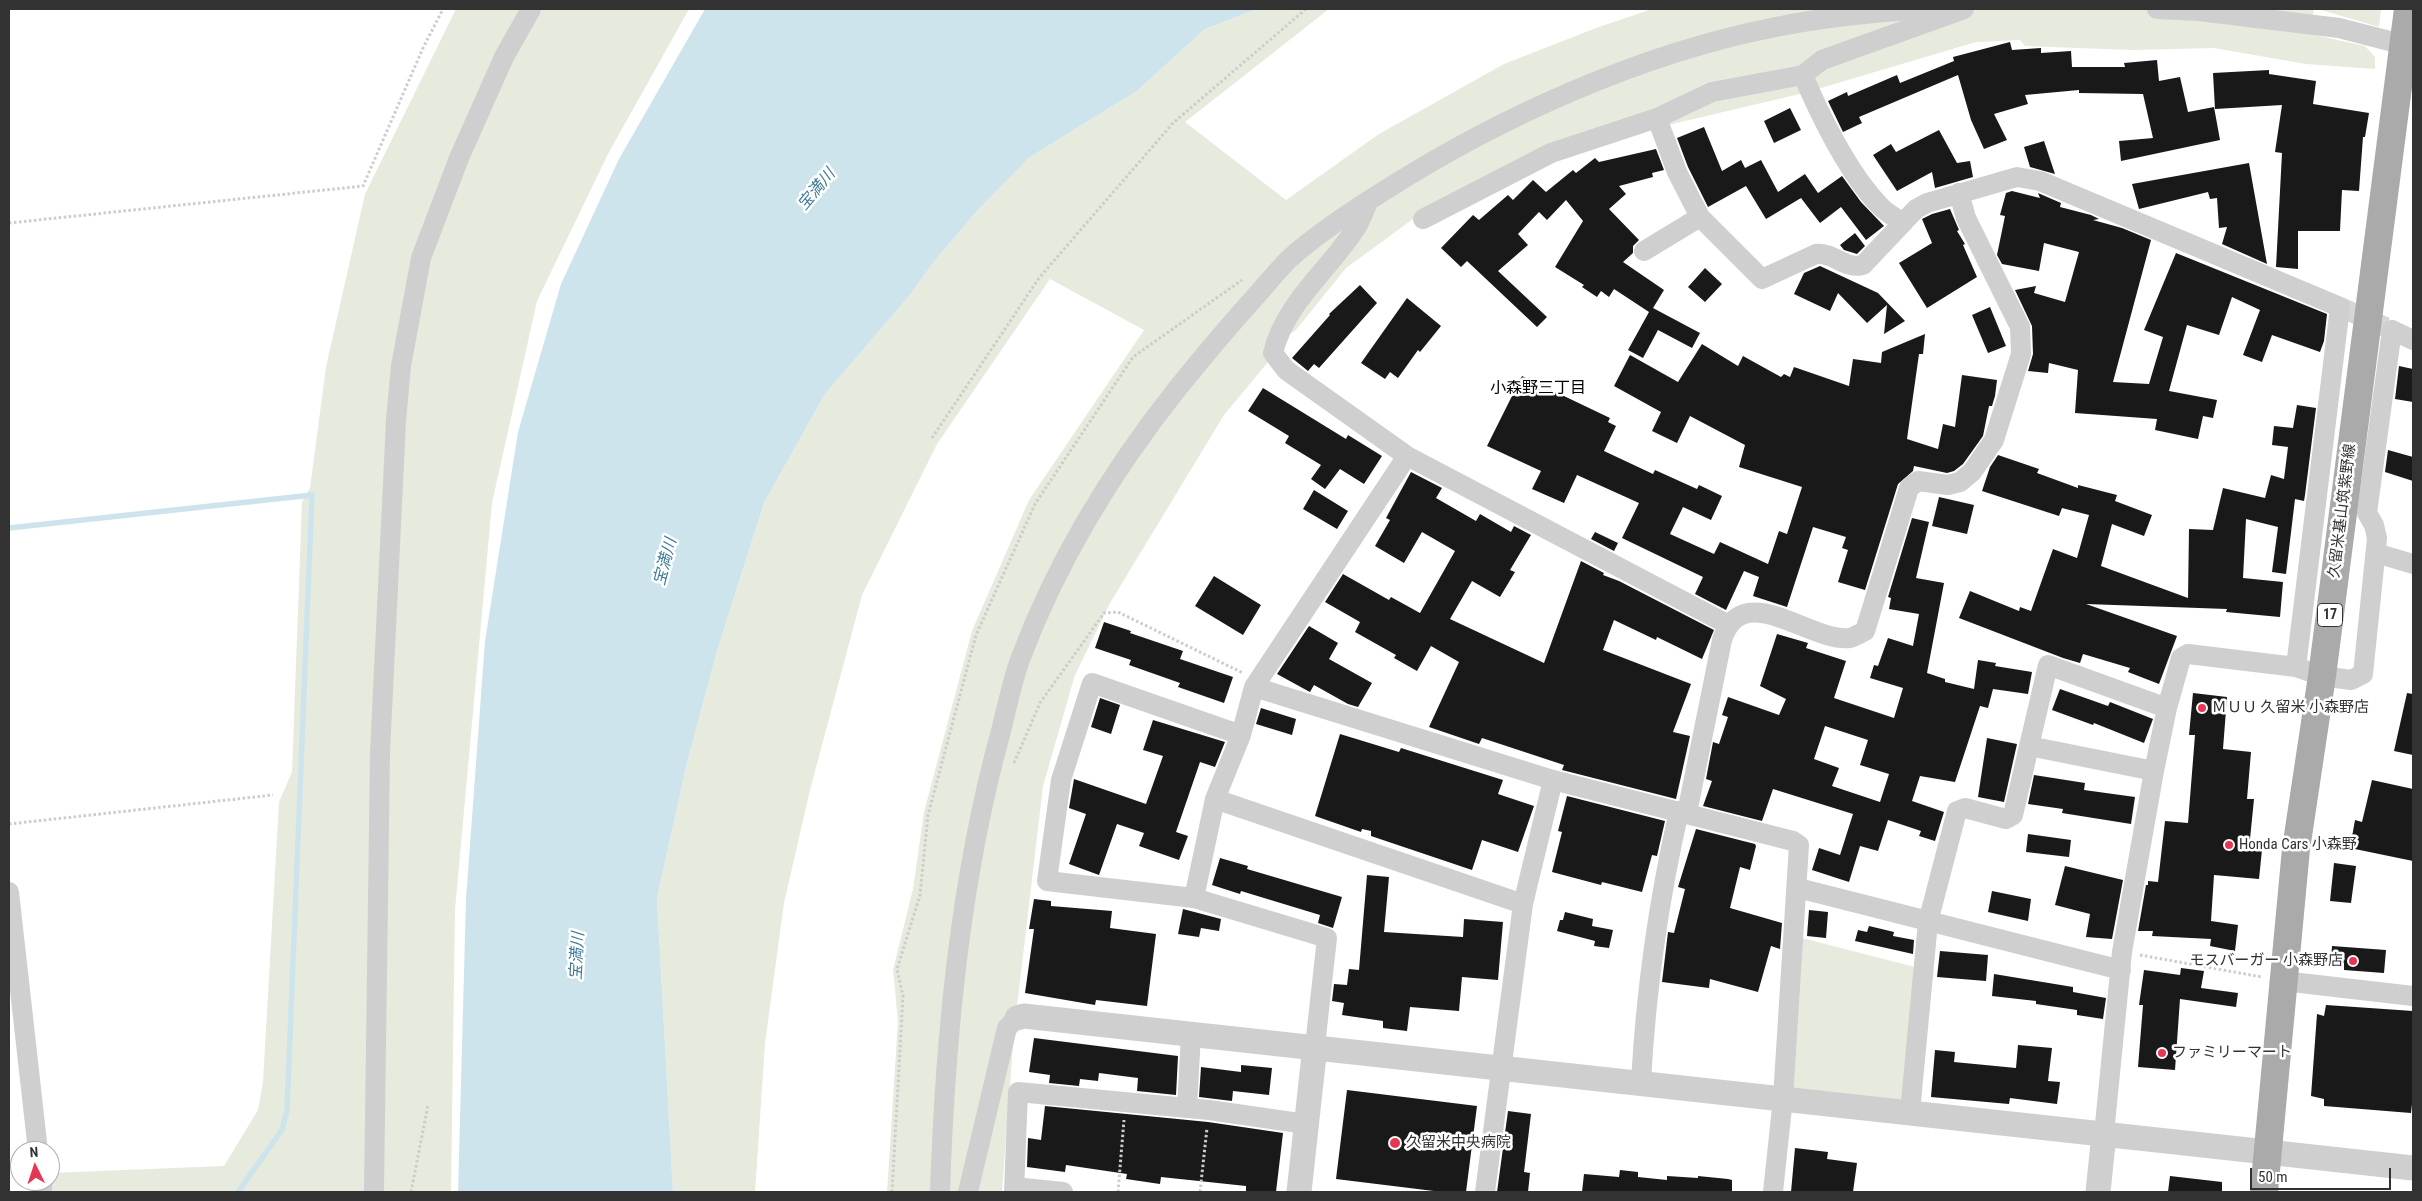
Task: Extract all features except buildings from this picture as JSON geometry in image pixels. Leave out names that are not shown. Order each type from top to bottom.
[{"type":"main road","name":"久留米基山筑紫野線","points":[[2264,1192],[2296,849],[2322,676],[2407,43],[2408,9]]},
{"type":"street","points":[[374,1192],[380,752],[396,422],[401,366],[421,258],[459,158],[504,56],[531,9]]},
{"type":"street","points":[[940,1192],[958,959],[975,837],[990,769],[1020,660],[1054,578],[1097,500],[1149,424],[1213,344],[1288,260],[1331,225],[1418,169],[1512,119],[1580,89],[1648,63],[1718,41],[1776,27],[1856,15],[1921,9]]},
{"type":"street","points":[[1422,219],[1551,153],[1657,118],[1712,92],[1803,75],[1822,60],[1964,9]]},
{"type":"street","points":[[2157,9],[2200,11],[2290,21],[2339,28],[2407,43]]},
{"type":"street","points":[[1803,75],[1813,100],[1856,175],[1882,208],[1903,223]]},
{"type":"street","points":[[1657,118],[1677,172],[1700,217],[1762,279],[1816,254],[1823,254],[1855,267],[1863,265],[1916,209],[1927,203],[2017,177],[2040,181],[2340,307],[2296,667]]},
{"type":"street","points":[[1641,1082],[1644,1012],[1652,944],[1665,874],[1683,812],[1722,640],[1729,626],[1733,620],[1746,613],[1760,612],[1834,636],[1851,638],[1864,631],[1909,488],[1918,481],[1948,485],[1960,482],[1972,472],[1994,440],[2021,354],[2020,327],[1966,218],[1959,193]]},
{"type":"street","points":[[1369,200],[1356,228],[1316,276],[1279,331],[1273,353],[1286,370],[1406,456],[1729,626]]},
{"type":"street","points":[[1644,251],[1700,217]]},
{"type":"street","points":[[2098,1192],[2122,961],[2154,771],[2167,708],[2181,658],[2188,654],[2296,667],[2322,676],[2350,680],[2363,674],[2377,538],[2374,525],[2367,513],[2392,330],[2413,340]]},
{"type":"street","points":[[1194,898],[1215,799],[1241,735],[1254,686],[1406,456]]},
{"type":"street","points":[[2376,553],[2413,564]]},
{"type":"street","points":[[1910,1112],[1928,922],[1957,811],[1965,808],[2006,819],[2013,815],[2048,665],[2167,708]]},
{"type":"street","points":[[1241,735],[1092,684],[1061,780],[1047,881],[1194,898],[1327,938],[1299,1192]]},
{"type":"street","points":[[1254,686],[1553,780],[1683,812],[1793,841],[1800,845],[1783,1098],[1773,1192]]},
{"type":"street","points":[[2028,746],[2154,771]]},
{"type":"street","points":[[1485,1192],[1523,904],[1553,780]]},
{"type":"street","points":[[1215,799],[1523,904]]},
{"type":"street","points":[[1798,888],[1928,922],[2122,961]]},
{"type":"street","points":[[9,892],[37,1141]]},
{"type":"street","points":[[2283,981],[2413,996]]},
{"type":"street","points":[[968,1192],[1007,1028],[1017,1018],[1024,1016],[1315,1046],[2413,1168]]},
{"type":"street","points":[[1187,1108],[1191,1034]]},
{"type":"street","points":[[1063,1192],[1014,1190],[1018,1092],[1209,1110],[1306,1124]]},
{"type":"path","points":[[9,223],[363,186],[422,48],[443,9]]},
{"type":"path","points":[[932,438],[1039,278],[1173,123],[1306,9]]},
{"type":"path","points":[[9,824],[273,795]]},
{"type":"path","points":[[2122,961],[2283,981]]},
{"type":"path","points":[[1118,1192],[1126,1102]]},
{"type":"path","points":[[411,1192],[428,1105]]},
{"type":"path","points":[[1200,1192],[1209,1110]]},
{"type":"shaded area","points":[[456,9],[689,9],[608,154],[537,301],[492,503],[455,910],[451,1192],[49,1192],[60,1191],[60,1173],[224,1166],[258,1110],[263,1082],[279,802],[292,772],[302,502],[310,488],[326,367],[365,194]]},
{"type":"shaded area","points":[[1257,9],[1329,9],[1185,122],[1286,200],[1379,134],[1504,64],[1596,28],[1652,9],[2314,9],[2310,34],[2365,46],[2375,57],[2375,69],[2306,64],[2214,48],[2133,50],[2025,46],[2020,40],[1976,42],[1804,93],[1668,125],[1660,108],[1417,216],[1346,268],[1295,331],[1267,346],[1268,362],[1224,415],[1110,603],[1075,675],[1043,786],[1014,1032],[1002,1192],[887,1192],[898,1021],[893,970],[913,889],[924,812],[972,631],[1029,500],[1144,330],[1050,279],[937,444],[862,595],[810,790],[784,903],[765,1043],[755,1192],[673,1192],[657,898],[687,763],[717,651],[764,503],[825,394],[909,296],[936,259],[977,211],[1030,157],[1137,91],[1205,29]]},
{"type":"shaded area","points":[[2318,9],[2381,9],[2379,27]]},
{"type":"shaded area","points":[[1802,938],[1919,968],[1905,1106],[1788,1092]]},
{"type":"water","name":"宝満川","points":[[705,9],[1257,9],[1205,29],[1137,91],[1030,157],[977,211],[936,259],[909,296],[825,394],[764,503],[717,651],[687,763],[657,898],[673,1192],[458,1192],[466,899],[485,641],[518,432],[561,284],[619,159]]},
{"type":"waterway","points":[[9,528],[312,495],[287,1110],[282,1130],[238,1192]]},
{"type":"tunnel","points":[[2340,307],[2392,330]]},
{"type":"place","name":"ＭＵＵ 久留米 小森野店","points":[[2202,708]]},
{"type":"place","name":"Honda Cars 小森野","points":[[2229,845]]},
{"type":"place","name":"モスバーガー 小森野店","points":[[2353,961]]},
{"type":"place","name":"ファミリーマート","points":[[2162,1053]]},
{"type":"place","name":"久留米中央病院","points":[[1395,1143]]},
{"type":"district","name":"小森野三丁目","points":[[1538,389]]}]
